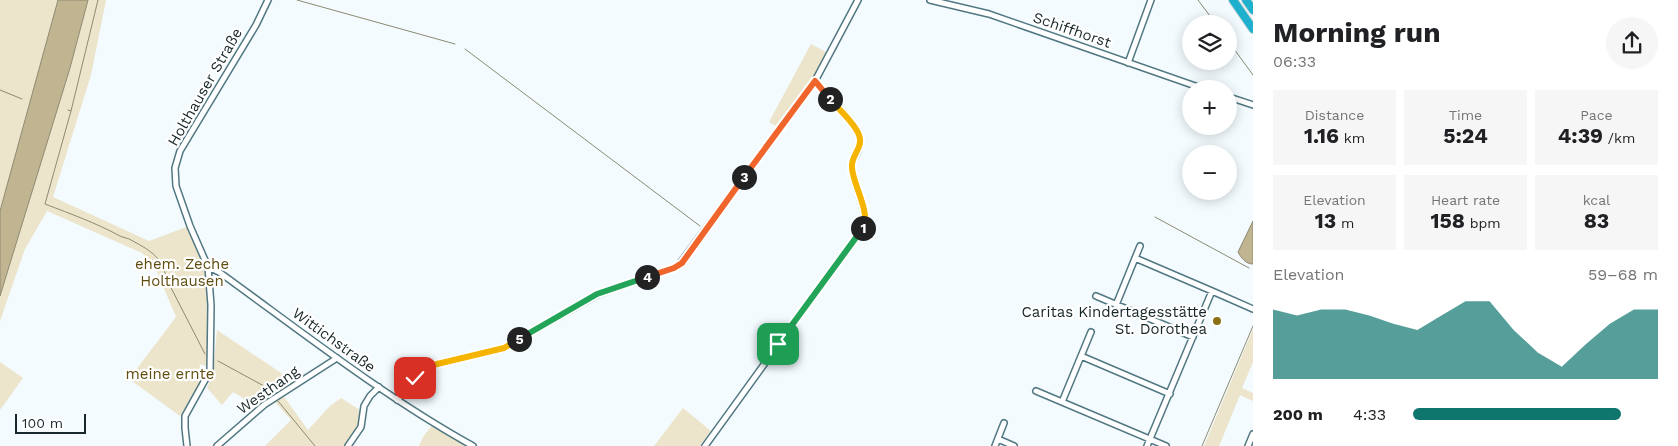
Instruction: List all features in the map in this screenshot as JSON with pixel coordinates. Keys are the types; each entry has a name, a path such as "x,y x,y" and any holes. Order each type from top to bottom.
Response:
{"highway":[{"path":"1233,0 1253,29"},
{"path":"1246,0 1253,10"}],"street":[{"name":"Holthauser Straße","path":"187,446 185,416 206,379 211,358 208,267 179,198 174,176 180,151 268,0"},
{"path":"397,400 420,373 433,365 504,348 597,294 678,266 815,81 858,0"},
{"name":"Schiffhorst","path":"930,0 990,14 1182,81"},
{"path":"1128,63 1151,0"},
{"path":"705,446 864,226 864,210 852,169 853,161 859,148 859,135 815,81"},
{"path":"1237,100 1253,105"},
{"path":"1116,305 1140,246"},
{"path":"1136,258 1253,308"},
{"name":"Wittichstraße","path":"208,267 233,282 379,388 433,424 473,446"},
{"path":"1147,446 1212,291"},
{"path":"1096,296 1193,337"},
{"path":"1062,402 1091,332"},
{"path":"1081,356 1170,394"},
{"name":"Westhang","path":"217,446 264,405 337,358"},
{"path":"348,446 361,427 364,406 370,396 379,388"},
{"path":"1036,391 1166,446"},
{"path":"995,446 1004,423"},
{"path":"1248,446 1253,434"},
{"path":"998,439 1014,446"}],"green space":[{"path":"0,0 58,0 0,211"},
{"path":"88,0 106,0 91,75 53,197 149,241 189,226 207,268 209,367 199,364 204,377 180,416 129,379 176,317 154,265 142,253 47,211 25,249 0,321 0,296 70,68"},
{"path":"811,44 826,52 814,75 776,126 769,122"},
{"path":"1253,329 1253,362 1242,388 1253,393 1253,401 1240,395 1219,446 1204,446"},
{"path":"217,330 296,383 282,394 308,430 330,406 341,398 363,412 363,420 348,446 265,446 291,420 267,393 251,403 233,392 222,405 207,388 213,373"},
{"path":"0,362 23,378 0,410"},
{"path":"683,408 711,431 700,446 654,446"},
{"path":"433,424 473,446 419,446"}],"shaded area":[{"path":"58,0 88,0 70,68 0,296 0,211"},
{"path":"1253,221 1253,264 1244,260 1238,252"}],"waterway":[{"path":"68,110 71,111 98,0"},
{"path":"297,0 455,44"},
{"path":"1198,0 1209,15"},
{"path":"465,49 700,226"},
{"path":"1237,53 1253,75"},
{"path":"0,90 22,99"},
{"path":"71,111 45,204 102,227 121,237 130,239 153,254 162,264 166,278 205,354"},
{"path":"1155,217 1249,268"},
{"path":"1202,446 1253,326"},
{"path":"218,361 275,392"},
{"path":"278,401 315,446"}],"place":[{"name":"Caritas Kindertagesstätte St. Dorothea","path":"1217,321"}],"route":[{"path":"415,378 433,365 504,348 597,294 678,266 686,258 815,81 859,135 859,148 852,164 852,169 864,210 864,226 778,344"}],"park label":[{"name":"ehem. Zeche Holthausen","path":"182,272"},
{"name":"meine ernte","path":"170,374"}]}
